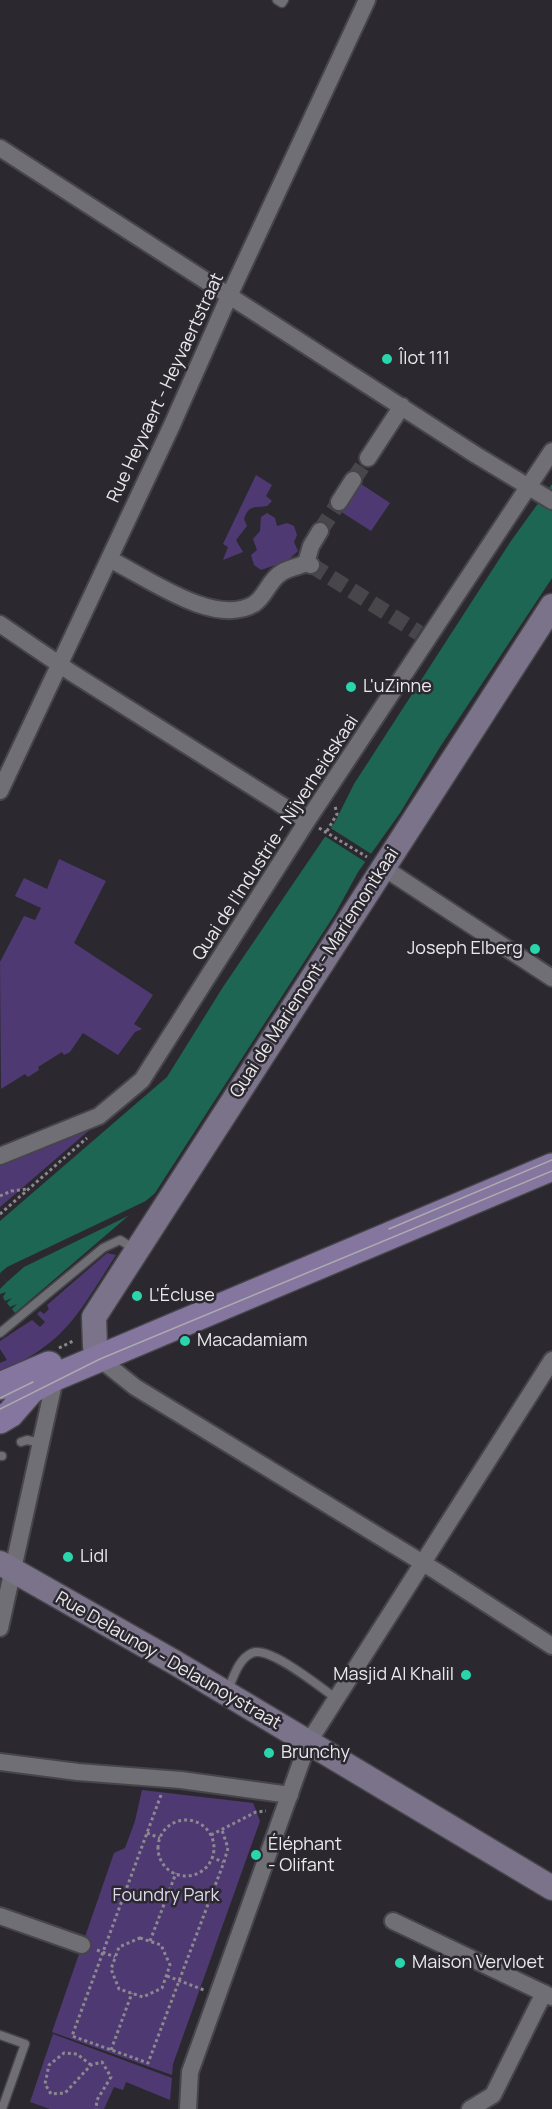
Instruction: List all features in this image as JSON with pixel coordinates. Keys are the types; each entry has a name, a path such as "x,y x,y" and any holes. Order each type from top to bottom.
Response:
{"main road":[{"path":"0,1420 10,1414 17,1389 97,1352 552,1156"},
{"path":"97,1352 552,1167"}],"street":[{"name":"Rue Heyvaert - Heyvaertstraat","path":"0,791 172,425 230,294 367,0"},
{"path":"0,148 540,494"},
{"path":"368,458 402,406"},
{"name":"Quai de l'Industrie - Nijverheidskaai","path":"0,1156 99,1116 142,1080 307,821 540,494 552,451"},
{"path":"339,502 353,480"},
{"path":"109,559 208,608 231,611 254,604 279,573 308,564 311,546 320,531"},
{"name":"Quai de Mariemont - Mariemontkaai","path":"97,1352 94,1317 376,863 552,606"},
{"path":"0,624 59,664 307,821"},
{"path":"376,863 552,978"},
{"path":"97,1352 135,1387 422,1563 552,1646"},
{"path":"188,2109 190,2072 308,1743 552,1360"},
{"path":"0,1628 7,1567 41,1443 57,1371"},
{"name":"Rue Delaunoy - Delaunoystraat","path":"7,1567 174,1662 225,1695 552,1888"},
{"path":"0,1762 78,1772 167,1779 290,1795"},
{"path":"0,1916 82,1945"},
{"path":"393,1921 548,1995 493,2095 470,2109"}],"lane":[{"path":"277,0 282,3 284,0"},
{"path":"0,1333 103,1248 120,1240 136,1250"},
{"path":"0,1407 17,1389"},
{"path":"21,1442 27,1440 41,1443"},
{"path":"225,1695 241,1661 251,1653 261,1651 277,1658 337,1699"},
{"path":"0,2035 25,2044 2,2109"}],"path":[{"path":"335,806 338,814 326,830 376,863"},
{"path":"0,1214 88,1137"},
{"path":"0,1196 11,1191 28,1189"},
{"path":"167,1779 72,2036 148,2063 224,1862 228,1848 222,1830"},
{"path":"210,1836 256,1812 266,1811"},
{"path":"184,1818 206,1826 210,1836 215,1846 206,1869 187,1877 165,1869 156,1851 164,1827 184,1818"},
{"path":"147,1833 160,1838"},
{"path":"211,1857 224,1862"},
{"path":"150,1941 176,1873"},
{"path":"140,1938 150,1941 161,1945 170,1965 162,1988 143,1996 119,1989 111,1969 119,1947 140,1938"},
{"path":"103,1953 115,1957"},
{"path":"166,1976 217,1995"},
{"path":"111,2050 132,1993"},
{"path":"91,2066 77,2054 64,2053 55,2058 45,2074 48,2091 51,2094 65,2092 91,2066 102,2062 111,2077 97,2100 96,2109"}],"green space":[{"path":"256,475 272,485 266,496 272,501 267,506 248,511 244,519 247,526 236,540 243,552 223,560 228,547 223,544"},
{"path":"358,482 390,503 371,531 340,511"},
{"path":"267,513 275,518 277,526 287,523 294,526 297,535 294,542 298,551 287,561 261,570 254,565 251,555 257,550 253,539 260,531 261,517"},
{"path":"59,859 106,881 74,943 153,995 134,1024 142,1029 135,1032 118,1055 83,1033 70,1052 64,1055 62,1052 38,1067 39,1070 28,1077 25,1074 1,1089 0,962 24,916 35,920 41,908 15,896 24,878 47,889"},
{"path":"101,1120 0,1207 0,1160"},
{"path":"107,1253 116,1255 69,1324 40,1350 0,1371 0,1363 7,1360 0,1349 0,1341 32,1320 40,1327 45,1322 37,1314 40,1311 44,1314 49,1309 47,1305"},
{"name":"Foundry Park","path":"142,1790 253,1803 260,1821 173,2064 172,2075 52,2032 114,1853 125,1848 135,1821"},
{"path":"53,2034 172,2078 170,2100 126,2082 123,2090 114,2087 104,2109 50,2109 30,2102"}],"shaded area":[{"path":"552,484 552,578 440,747 400,813 358,872 335,914 155,1193 15,1313 12,1309 17,1304 10,1307 7,1303 12,1298 5,1301 3,1297 6,1292 0,1294 0,1289 7,1282 0,1273 0,1221 167,1077 223,987 335,822 354,784 511,541"}],"pier":[{"path":"329,827 373,855 367,863 323,835"},
{"path":"150,1199 130,1215 24,1267 7,1282 0,1273 7,1267"}],"tunnel":[{"path":"353,480 368,458"},
{"path":"320,531 339,502"},
{"path":"311,565 419,633"}],"tram line":[{"path":"389,1229 552,1160"},
{"path":"0,1409 100,1359 552,1171"},
{"path":"0,1398 33,1382"}],"place":[{"name":"Îlot 111","path":"387,359"},
{"name":"L'uZinne","path":"351,687"},
{"name":"Joseph Elberg","path":"535,949"},
{"name":"L'Écluse","path":"137,1296"},
{"name":"Macadamiam","path":"185,1341"},
{"name":"Lidl","path":"68,1557"},
{"name":"Masjid Al Khalil","path":"466,1675"},
{"name":"Brunchy","path":"269,1753"},
{"name":"Éléphant - Olifant","path":"256,1855"},
{"name":"Maison Vervloet","path":"400,1963"}]}
